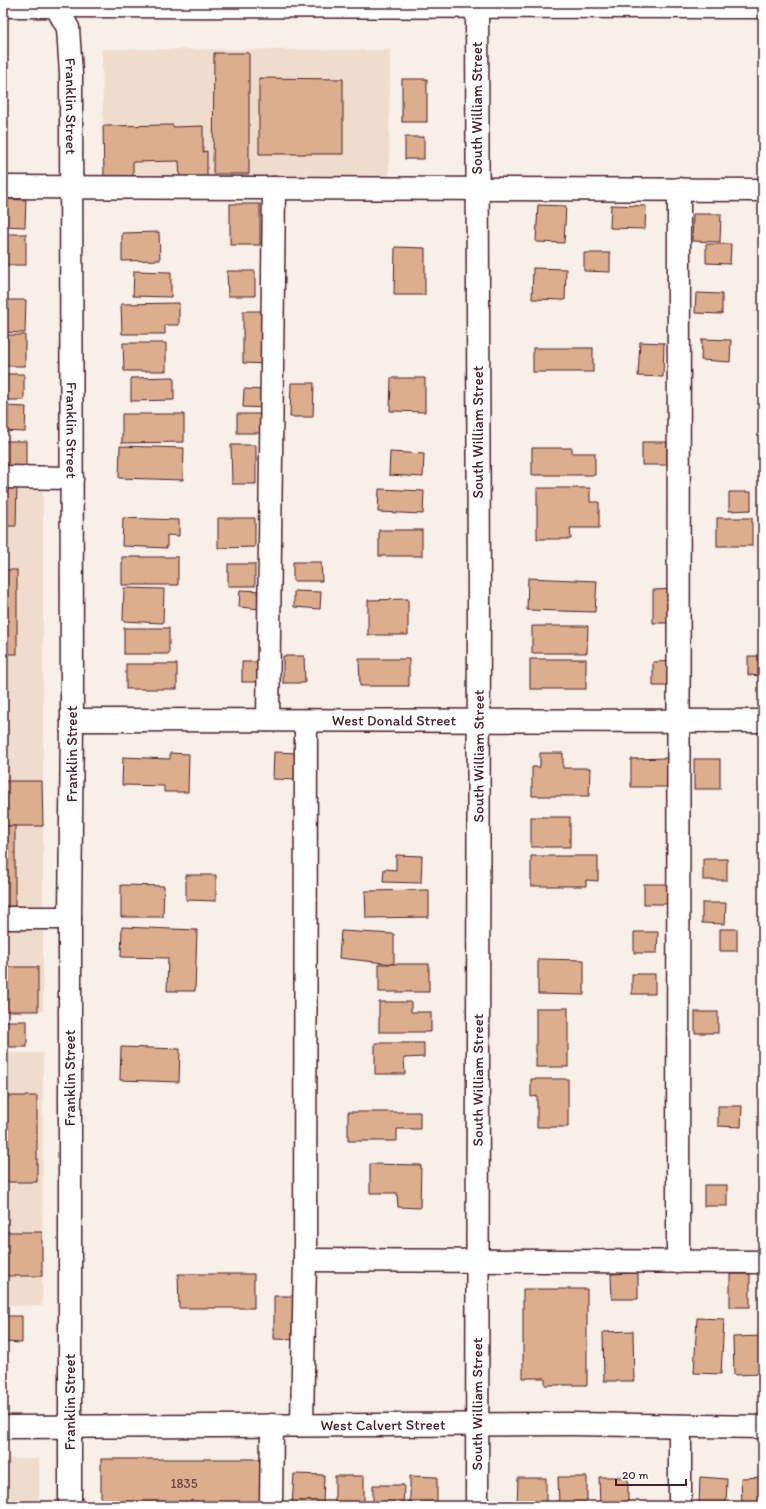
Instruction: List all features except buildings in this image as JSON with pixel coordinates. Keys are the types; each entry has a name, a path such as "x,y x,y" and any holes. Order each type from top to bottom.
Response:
{"street":[{"name":"Franklin Street","path":"55,5 68,28 70,48 72,187 70,1506"},
{"path":"3,6 615,5 763,7"},
{"name":"South William Street","path":"477,6 477,1506"},
{"path":"3,187 763,190"},
{"path":"268,720 274,188"},
{"path":"678,1262 680,721 679,189"},
{"path":"3,477 72,478"},
{"name":"West Donald Street","path":"72,720 763,721"},
{"path":"302,1425 305,1260 306,721"},
{"path":"3,918 70,918"},
{"path":"305,1260 476,1262 763,1262"},
{"name":"West Calvert Street","path":"3,1427 272,1425 477,1426 572,1424 763,1427"},
{"path":"272,1425 272,1506"},
{"path":"680,1426 680,1506"}],"shaded area":[{"path":"102,49 390,50 389,178 104,180"},
{"path":"3,483 43,483 43,1011 3,1011"},
{"path":"3,1053 43,1053 42,1306 3,1305"},
{"path":"3,1459 39,1459 39,1506 3,1506"}]}
